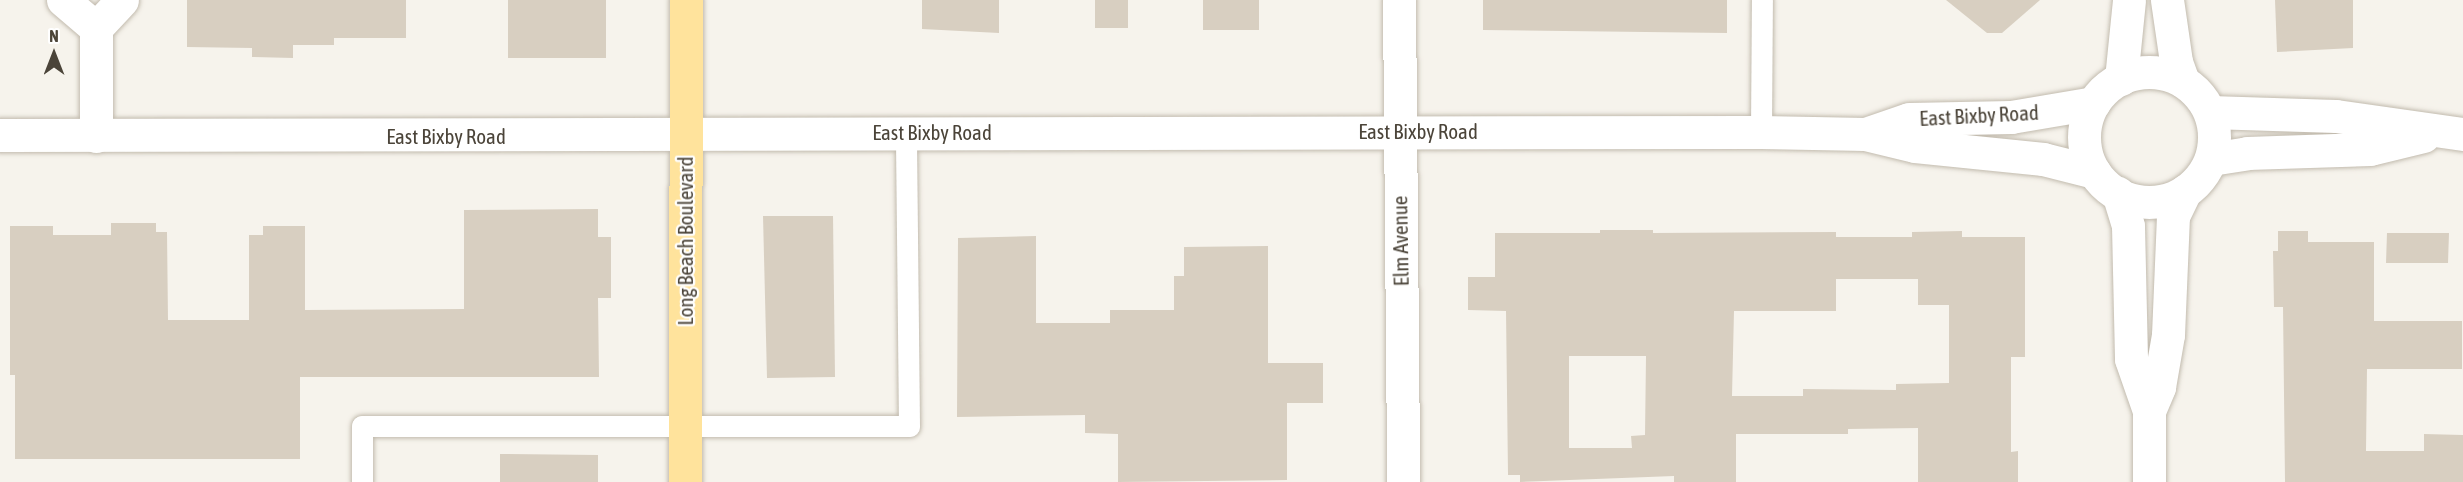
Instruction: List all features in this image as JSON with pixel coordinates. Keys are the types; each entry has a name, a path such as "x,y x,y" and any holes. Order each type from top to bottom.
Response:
{"main road":[{"name":"Long Beach Boulevard","path":"685,482 686,0"}],"street":[{"path":"63,0 96,28"},
{"path":"96,136 96,28 122,0"},
{"name":"Elm Avenue","path":"1399,0 1398,131 1403,482"},
{"path":"2121,79 2129,0"},
{"path":"2167,0 2176,62 2183,81"},
{"path":"2144,72 2183,81 2199,94 2210,112 2214,139 2211,159 2201,177 2185,191 2166,200 2145,201 2118,193 2094,172 2085,152 2083,132 2094,103 2121,79 2144,72"},
{"name":"East Bixby Road","path":"1865,134 1909,119 2011,117 2094,103"},
{"path":"2210,112 2336,116 2450,133"},
{"name":"East Bixby Road","path":"0,135 1761,132 1865,134 1915,146 2043,159 2094,172"},
{"path":"2211,159 2247,153 2370,149 2450,133"},
{"path":"2149,411 2159,387 2168,335 2173,216 2185,191"},
{"path":"2118,193 2128,226 2131,359 2149,411 2149,482"}],"lane":[{"path":"1761,132 1762,0"},
{"path":"362,482 362,426 686,428 909,426 906,132"}],"building":[{"path":"187,0 406,0 406,38 334,38 334,45 293,45 293,58 252,57 252,48 187,47"},
{"path":"508,0 606,0 606,58 508,58"},
{"path":"922,0 999,0 999,33 922,29"},
{"path":"1095,0 1128,0 1128,28 1095,28"},
{"path":"1203,0 1259,0 1259,30 1203,30"},
{"path":"1483,0 1727,0 1727,33 1483,30"},
{"path":"1946,0 2040,0 2002,33 1987,33"},
{"path":"2275,0 2353,0 2353,48 2277,52"},
{"path":"598,209 598,237 611,237 611,298 598,298 599,377 300,377 300,459 15,459 15,375 10,375 10,226 53,226 53,235 111,235 111,223 156,223 156,232 167,232 168,320 249,320 249,235 263,235 263,226 305,226 305,310 464,309 464,210"},
{"path":"763,216 833,216 835,377 767,378"},
{"path":"1600,230 1653,230 1653,233 1836,232 1836,237 1912,237 1912,232 1962,231 1962,237 2025,237 2025,357 2011,357 2011,452 2018,451 2018,482 1918,482 1918,428 1848,429 1848,434 1736,434 1736,482 1674,482 1674,476 1520,482 1520,475 1508,475 1506,311 1468,310 1468,277 1495,277 1495,233 1600,233","holes":["1836,279 1918,279 1918,305 1949,305 1949,383 1896,384 1896,390 1803,389 1803,396 1732,396 1734,311 1836,311","1569,356 1646,356 1645,435 1631,436 1632,448 1569,448"]},
{"path":"2278,231 2308,231 2308,242 2374,242 2374,321 2462,321 2462,369 2367,369 2366,451 2424,451 2424,434 2463,435 2463,482 2285,482 2283,307 2274,307 2273,251 2278,251"},
{"path":"2387,233 2449,233 2448,263 2386,263"},
{"path":"1036,236 1036,323 1110,323 1110,310 1174,310 1174,276 1184,276 1184,247 1268,246 1268,363 1323,363 1323,403 1287,403 1287,480 1118,482 1118,434 1085,433 1085,415 957,417 958,238"},
{"path":"500,454 598,455 598,482 500,482"}]}
